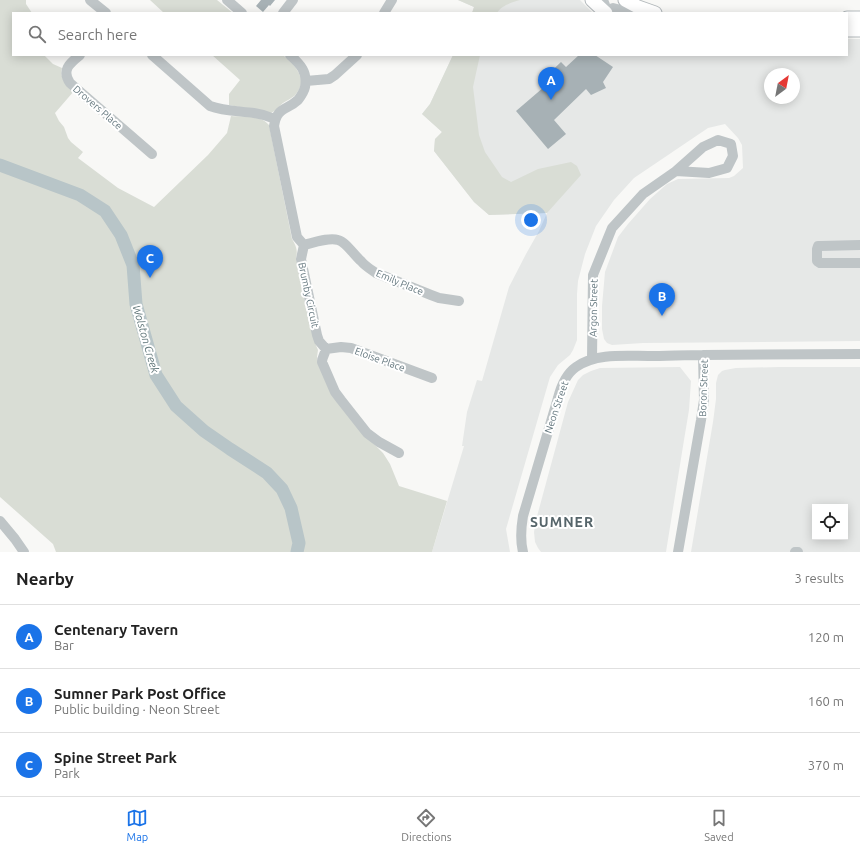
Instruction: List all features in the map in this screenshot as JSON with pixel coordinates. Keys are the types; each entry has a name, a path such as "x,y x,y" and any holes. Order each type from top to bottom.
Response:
{"main road":[{"path":"592,0 604,8"},
{"path":"625,0 652,12"},
{"path":"848,18 860,18"},
{"path":"848,30 860,30"}],"street":[{"path":"90,0 105,12"},
{"path":"227,0 241,12"},
{"path":"284,12 293,0"},
{"path":"385,12 392,0"},
{"path":"604,8 614,8 629,12"},
{"name":"Drovers Place","path":"79,56 72,61 66,72 70,83 152,154"},
{"path":"153,56 210,106 224,110 255,113 275,118"},
{"path":"291,56 302,67 305,73 306,81 304,90 296,101 280,112 275,118 274,126 296,237 304,245"},
{"path":"306,81 329,78 335,75 356,56"},
{"name":"Argon Street","path":"592,359 593,275 612,228 643,194 676,171 703,147 718,140 731,144 733,156 727,168 709,173 676,171"},
{"name":"Emily Place","path":"304,245 329,240 338,240 344,243 361,261 376,272 431,296 460,301"},
{"name":"Brumby Circuit","path":"304,245 301,259 317,335 319,341 326,348"},
{"path":"860,245 818,246 817,249 818,261 820,263 860,263"},
{"path":"326,348 326,353 322,358 322,362 340,400 372,437 399,453"},
{"name":"Eloise Place","path":"326,348 351,348 432,378"},
{"name":"Boron Street","path":"678,552 704,400 703,355 860,354"},
{"name":"Neon Street","path":"523,552 521,544 521,529 523,516 562,386 568,375 576,366 592,359 610,356 703,355"},
{"path":"0,520 24,552"}],"shaded area":[{"path":"0,0 26,0 26,4 31,12 12,12 12,56 45,56 53,64 62,68 61,72 63,79 74,91 55,113 64,127 68,138 83,152 78,158 118,188 154,207 208,155 227,133 231,116 246,116 261,119 269,125 292,239 296,248 296,258 304,298 318,350 317,357 319,365 368,438 383,453 390,464 399,486 447,501 432,552 56,552 53,544 0,497"},
{"path":"150,0 217,0 232,12 163,12"},
{"path":"458,0 580,0 592,12 472,12 474,7"},
{"path":"458,0 520,0 504,6 498,12 472,12 474,7"},
{"path":"848,39 860,39 860,341 643,343 612,345 607,343 604,339 602,329 602,306 605,272 618,237 628,224 650,199 667,184 678,179 729,178 734,176 743,168 742,145 738,138 725,124 708,128 634,178 614,200 596,226 585,254 578,281 577,340 570,355 558,365 550,377 506,529 510,552 432,552 464,446 462,446 467,412 477,380 482,381 509,287 547,213 489,215 474,202 434,151 435,139 442,132 422,114 430,104 453,56 848,56"},
{"path":"213,56 284,56 292,63 298,72 301,83 300,88 292,98 271,113 229,105 229,94 240,80"},
{"path":"453,56 480,56 473,87 479,135 485,152 502,177 511,182 538,169 571,162 577,166 581,175 547,213 489,215 474,202 434,151 435,139 442,132 422,114 430,104"},
{"path":"680,367 691,381 689,410 666,552 541,552 535,542 534,532 536,520 568,402 578,380 583,375 600,368"},
{"path":"779,367 860,367 860,552 691,552 713,422 716,399 716,383 718,375 725,370 736,368"}],"building":[{"path":"261,0 275,0 263,12 256,6"},
{"path":"578,56 596,56 613,67 603,82 606,88 591,95 586,89 554,120 566,134 548,149 516,111 544,87 540,82 561,62 566,67"}],"waterway":[{"name":"Wolston Creek","path":"0,165 80,195 105,211 121,235 133,265 136,304 156,375 176,406 204,431 267,473 282,489 291,508 299,543 297,552"}],"place":[{"name":"Centenary Tavern","path":"551,100"},
{"name":"Spine Street Park","path":"150,278"},
{"name":"Sumner Park Post Office","path":"662,316"}],"district":[{"name":"SUMNER","path":"562,522"}]}
